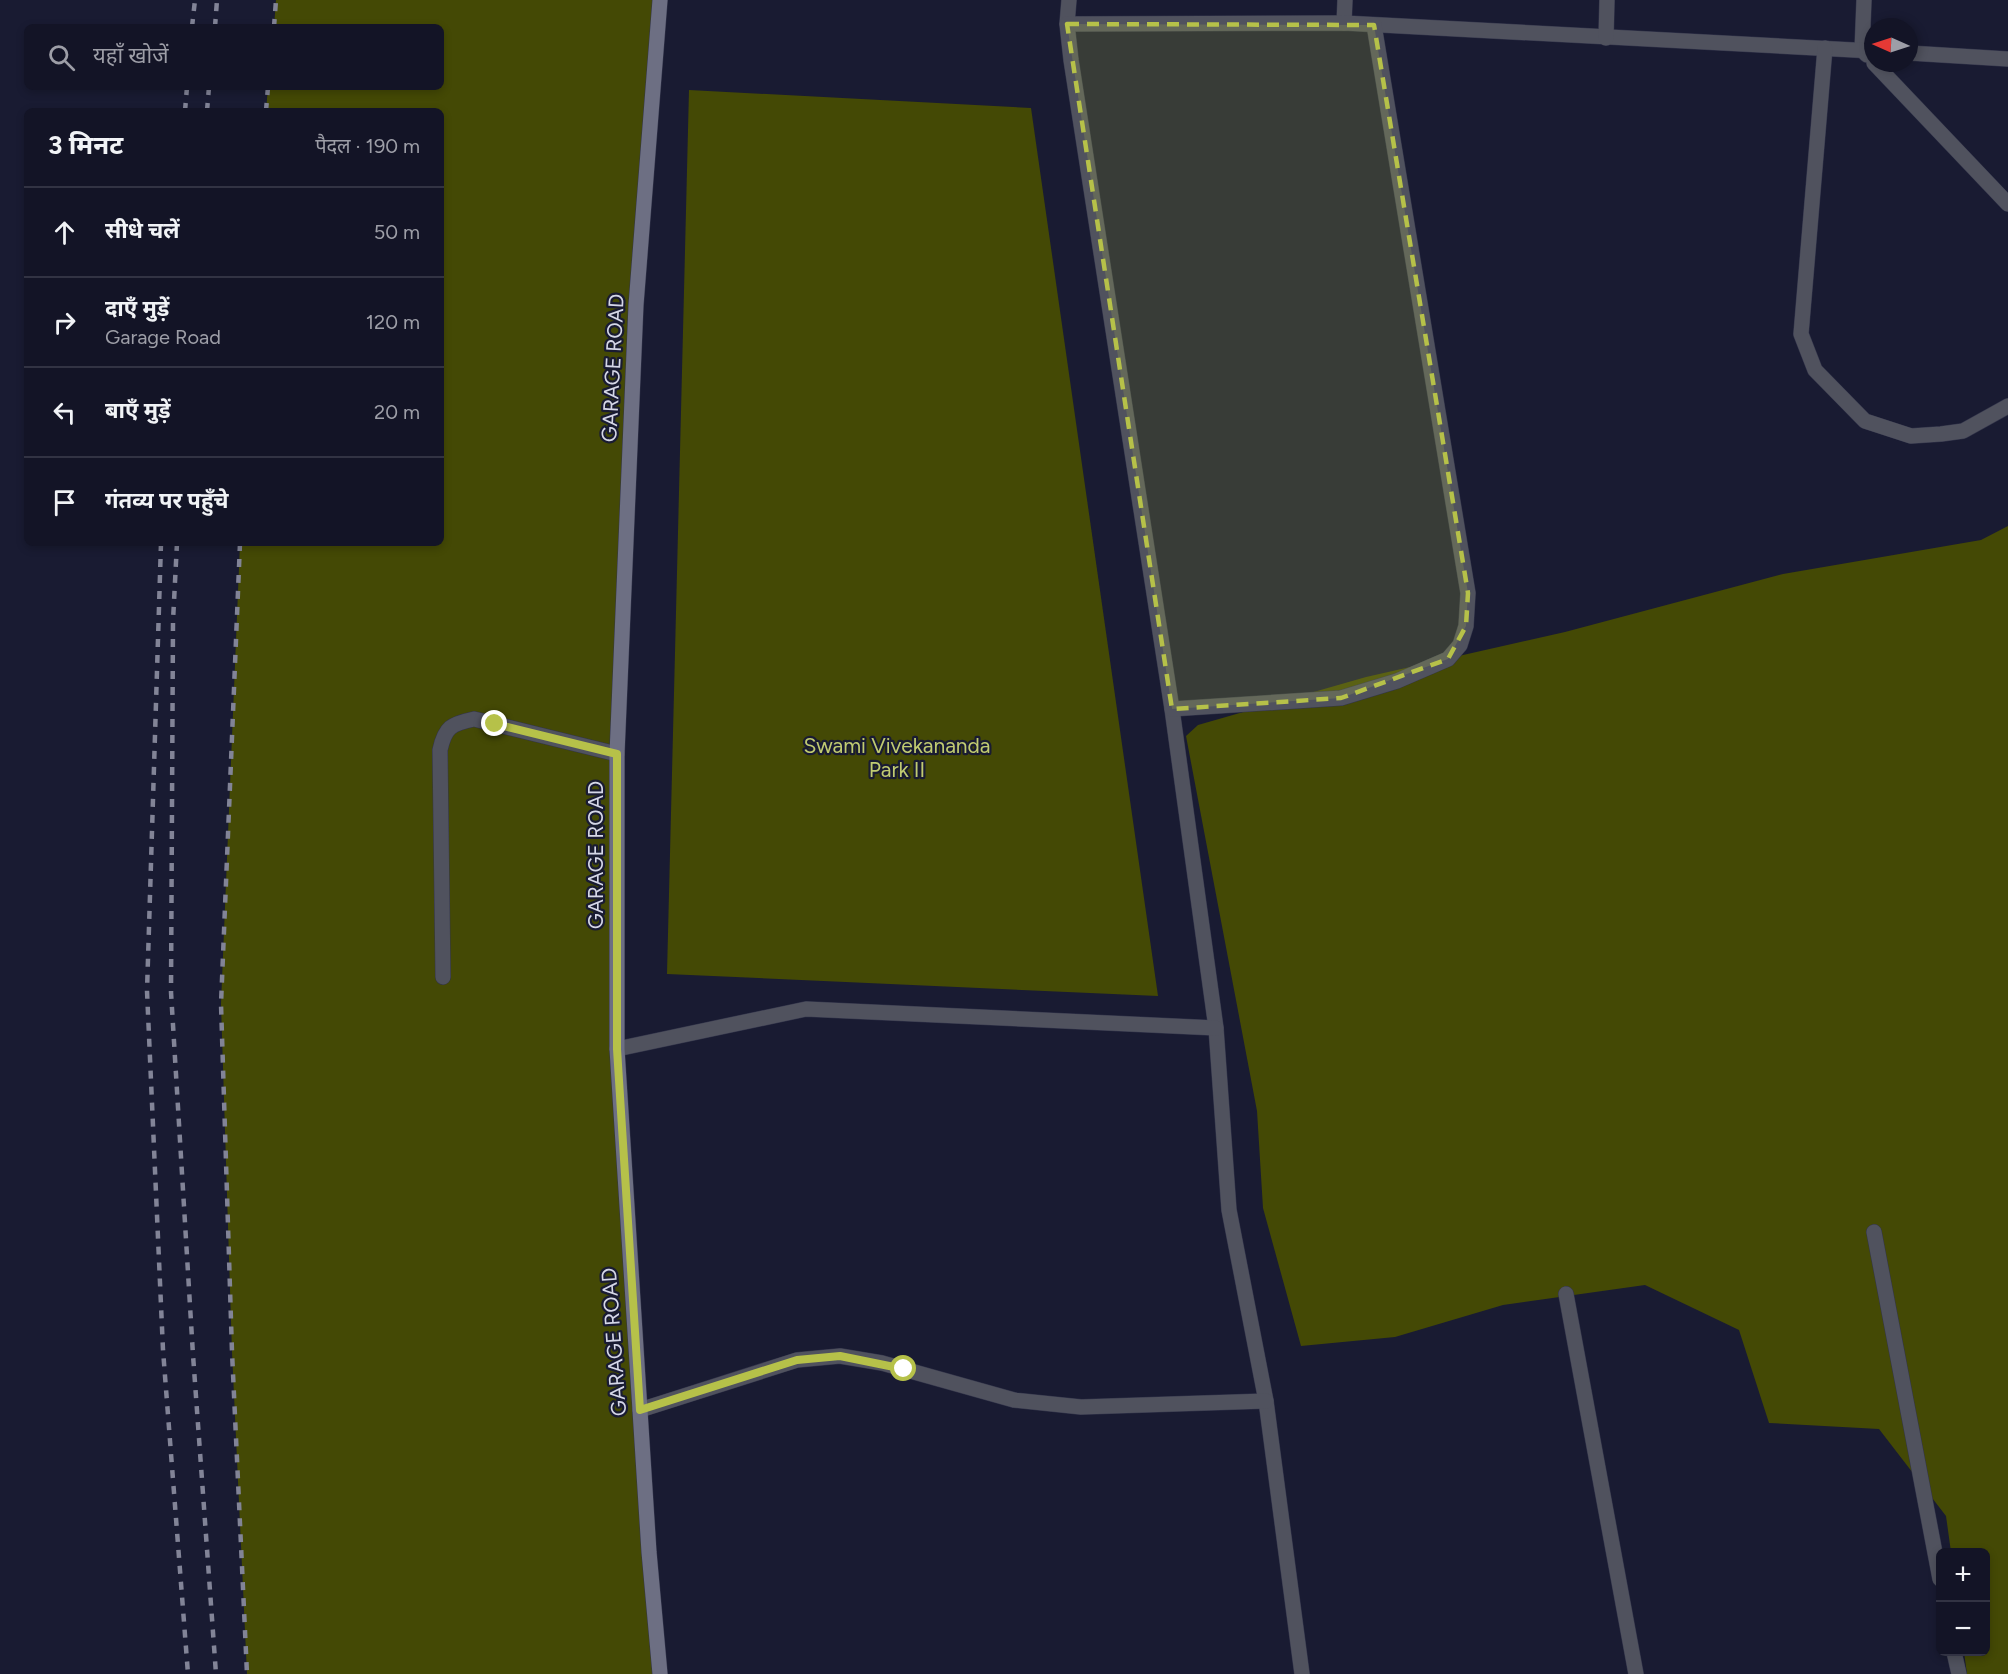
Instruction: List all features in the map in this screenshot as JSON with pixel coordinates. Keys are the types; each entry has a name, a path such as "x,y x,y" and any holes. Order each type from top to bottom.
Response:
{"street":[{"name":"GARAGE ROAD","path":"660,0 636,305 617,754 617,1049 640,1410 660,1674"},
{"path":"1069,0 1067,24 1172,709 1216,1028 1229,1210 1266,1401 1302,1674"},
{"path":"1344,23 1345,0"},
{"path":"1605,38 1608,0"},
{"path":"1864,0 1865,18"},
{"path":"1067,24 1344,23 1864,50"},
{"path":"1172,709 1341,698 1372,690 1448,659 1460,645 1466,626 1468,593 1374,25"},
{"path":"1825,48 1801,334 1815,370 1865,421 1911,436 1963,431 2008,406"},
{"path":"1918,54 2008,59"},
{"path":"1883,72 2008,204"},
{"path":"443,977 440,750 443,733 456,723 474,719 617,754"},
{"path":"617,1049 806,1009 1216,1028"},
{"path":"1874,1232 1936,1553"},
{"path":"1566,1294 1636,1674"},
{"path":"640,1410 797,1360 840,1356 882,1363 1025,1401 1081,1407 1266,1401"},
{"path":"1955,1656 1959,1674"}],"highlighted area":[{"path":"1067,24 1374,25 1468,593 1466,626 1448,659 1341,698 1172,709"}],"green space":[{"path":"276,0 662,0 654,61 617,754 617,1049 661,1674 247,1674 232,1352 221,1004 240,546 444,546 444,108 266,108 268,90 444,90 444,24 274,24"},
{"name":"Swami Vivekananda Park II","path":"689,90 1031,108 1158,996 667,974"},
{"path":"2008,526 2008,1674 1967,1674 1965,1656 1990,1656 1990,1548 1950,1548 1946,1516 1879,1429 1769,1423 1739,1330 1645,1285 1503,1305 1395,1337 1301,1346 1263,1208 1257,1111 1186,736 1198,725 1366,677 1565,632 1783,574 1981,540"}],"railway":[{"path":"192,24 195,0"},
{"path":"215,24 217,0"},
{"path":"274,24 276,0"},
{"path":"185,108 187,90"},
{"path":"207,108 209,90"},
{"path":"266,108 268,90"},
{"path":"161,546 147,991 163,1350 188,1674"},
{"path":"177,546 173,621 171,992 193,1355 216,1674"},
{"path":"240,546 221,1004 232,1352 247,1674"}],"route":[{"path":"495,724 617,754 617,1049 640,1410 797,1360 840,1356 904,1369"}]}
